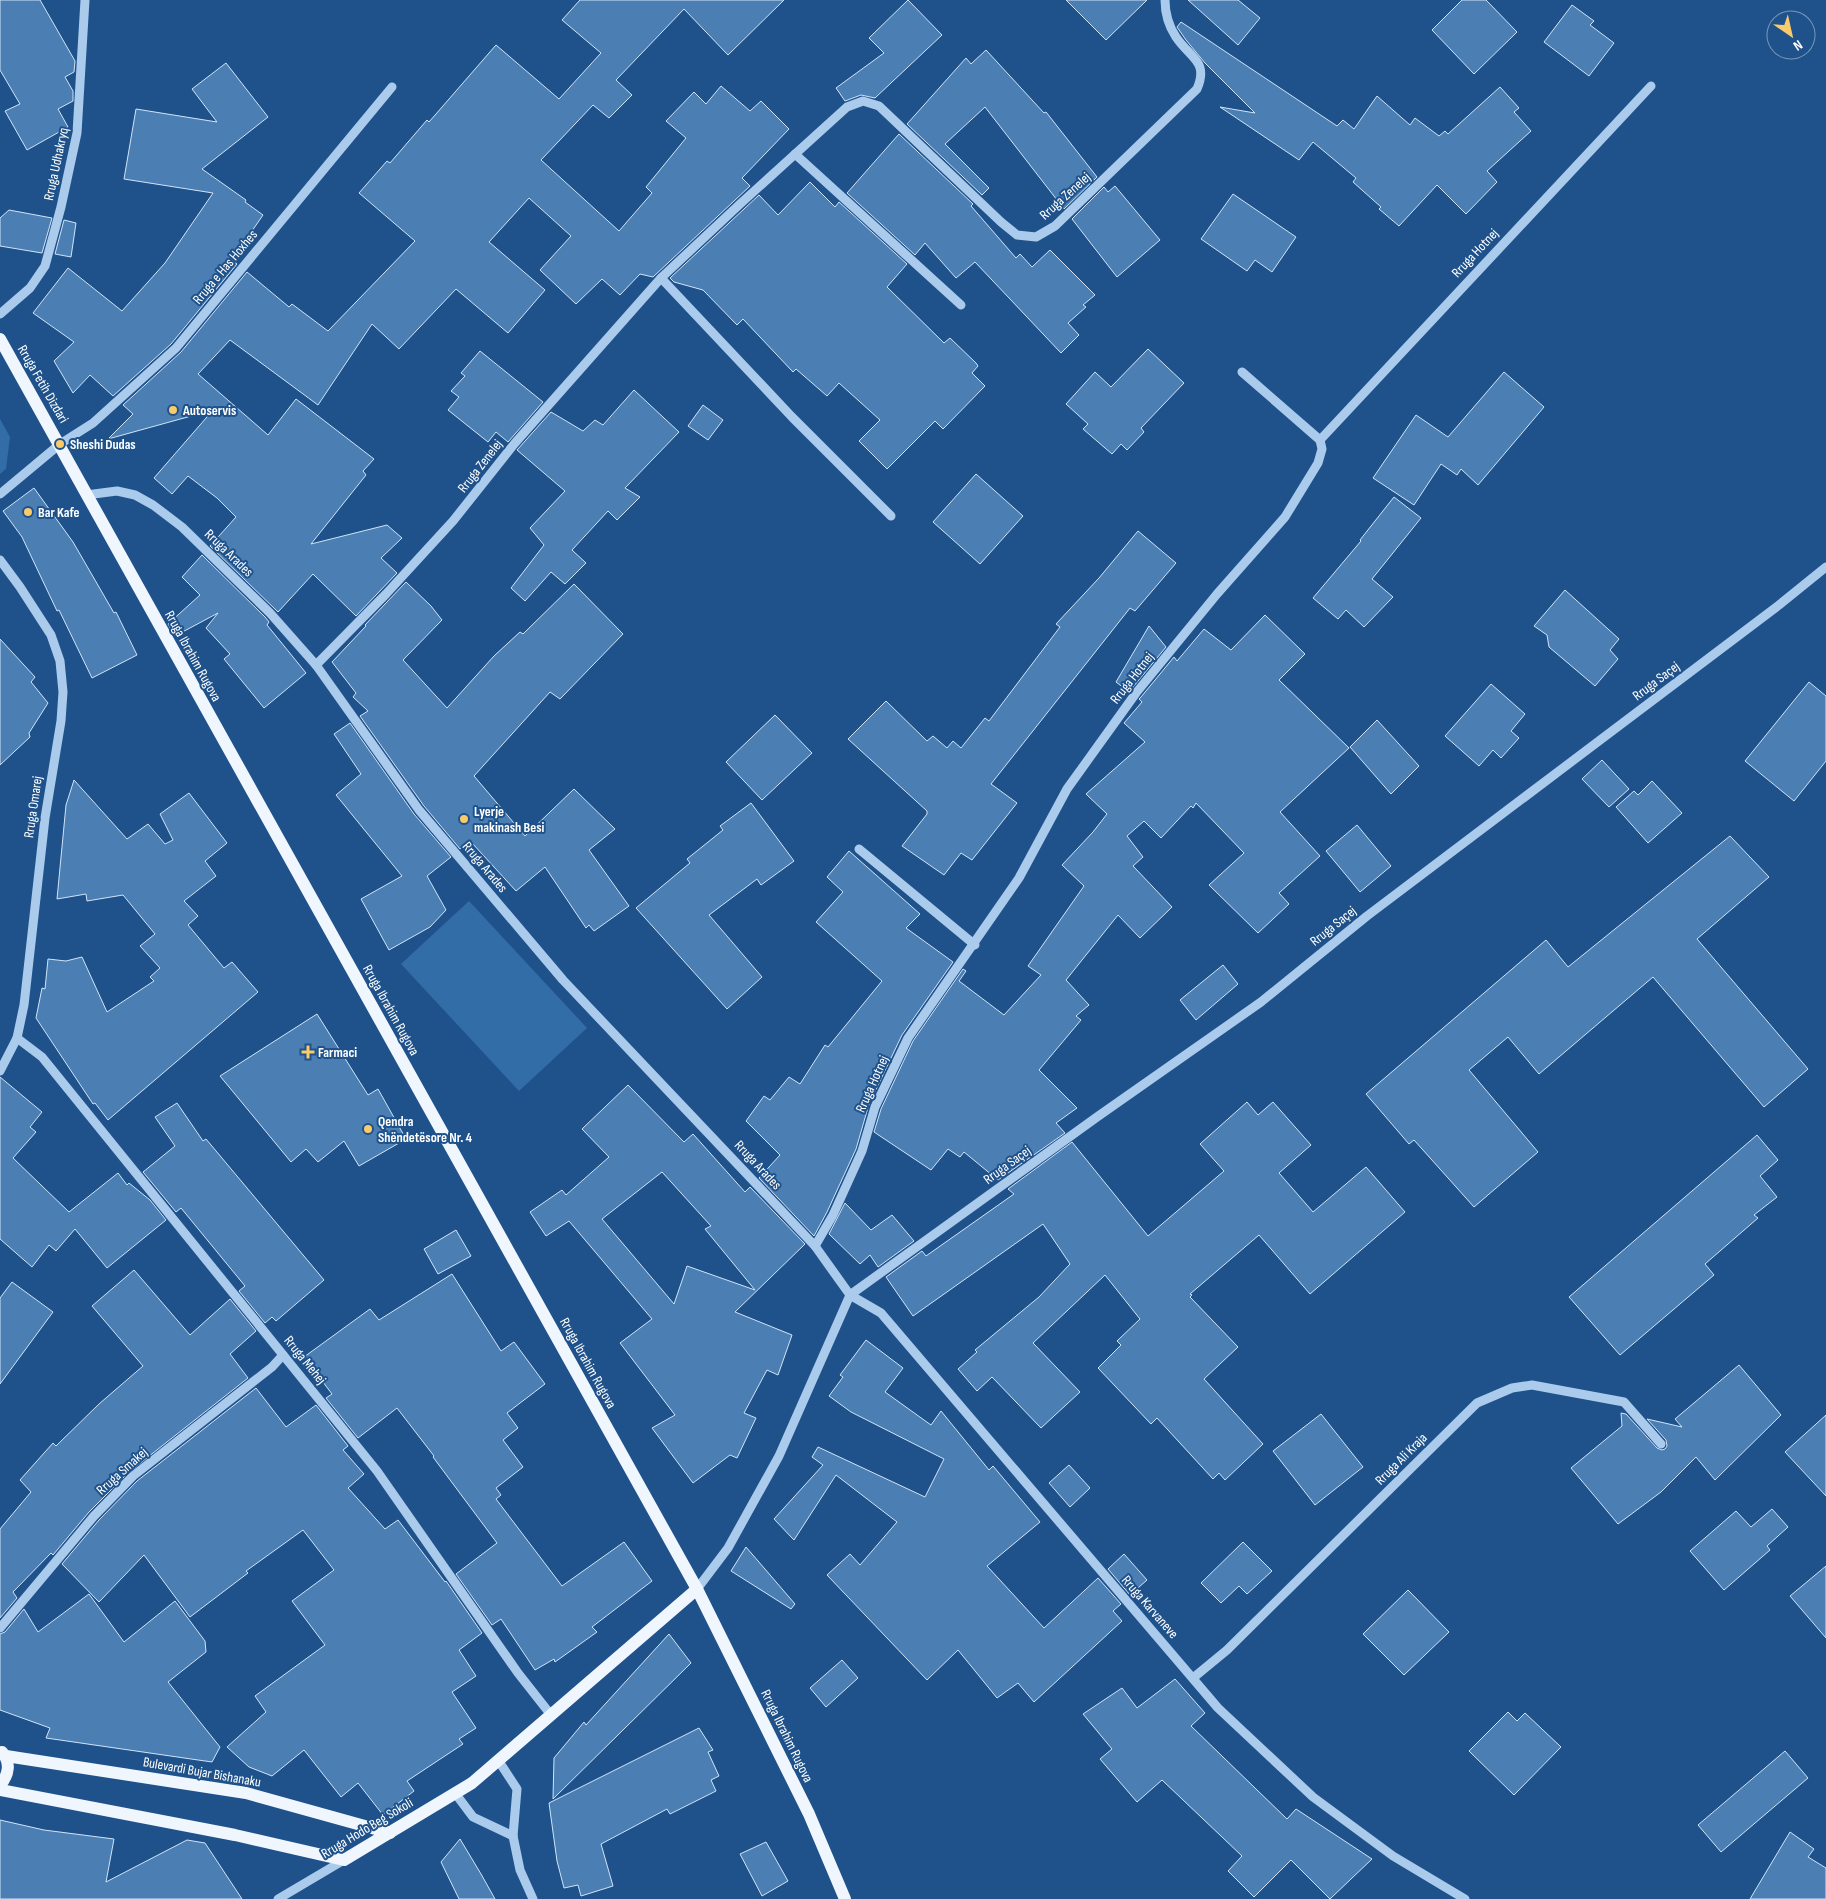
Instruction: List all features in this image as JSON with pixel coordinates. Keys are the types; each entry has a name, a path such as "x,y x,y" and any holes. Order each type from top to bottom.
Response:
{"main road":[{"name":"Rruga Fetih Dizdari","path":"0,339 60,444"},
{"name":"Rruga Ibrahim Rugova","path":"60,444 86,496 697,1589 809,1814 845,1899"},
{"path":"498,1760 697,1589"},
{"path":"0,1785 7,1776 9,1766 3,1753"},
{"name":"Bulevardi Bujar Bishanaku","path":"3,1753 246,1793 390,1833"},
{"name":"Rruga Hodo Beg Sokoli","path":"344,1860 472,1783 498,1760"},
{"path":"0,1790 236,1835 344,1860"}],"street":[{"name":"Rruga Udhakryq","path":"0,314 30,288 45,266 61,207 77,132 86,0"},
{"name":"Rruga Zenelej","path":"316,665 386,594 453,521 515,443 660,278 847,107 863,101 879,106 1001,222 1017,235 1036,236 1055,226 1197,89 1202,76 1199,64 1175,36 1165,15 1165,0"},
{"name":"Rruga e Has Hoxhes","path":"0,494 60,444 93,423 176,348 392,86"},
{"name":"Rruga Hotnej","path":"815,1246 833,1215 862,1151 875,1107 908,1038 1019,878 1067,789 1136,693 1217,594 1285,517 1318,463 1322,449 1320,440 1651,86"},
{"path":"795,154 961,305"},
{"path":"660,278 792,417 891,516"},
{"path":"1242,372 1320,440"},
{"name":"Rruga Arades","path":"86,496 117,491 135,495 153,506 182,527 270,613 316,665 419,810 557,973 815,1246 850,1295"},
{"name":"Rruga Omarej","path":"0,560 20,587 50,635 60,661 63,692 44,818 24,1005 17,1038 0,1070"},
{"name":"Rruga Saçej","path":"850,1295 1097,1117 1261,1002 1367,916 1771,611 1826,567"},
{"path":"859,849 975,944"},
{"name":"Rruga Mehej","path":"17,1038 42,1057 377,1472 518,1673 551,1714"},
{"path":"697,1589 728,1548 779,1456 850,1295"},
{"name":"Rruga Karvaneve","path":"850,1295 881,1313 1218,1708 1313,1797 1393,1856 1465,1899"},
{"name":"Rruga Smakej","path":"0,1628 94,1516 133,1476 258,1379 284,1355"},
{"name":"Rruga Ali Kraja","path":"1193,1678 1227,1650 1477,1403 1512,1388 1532,1385 1624,1402 1662,1444"},
{"path":"498,1760 517,1789 513,1836 520,1870 534,1899"},
{"path":"455,1793 473,1817 513,1836"},
{"name":"Rruga Hodo Beg Sokoli","path":"278,1899 296,1886 344,1860"}],"shaded area":[{"path":"0,419 10,437 6,469 0,474"},
{"path":"469,901 587,1028 519,1091 401,964"}],"building":[{"path":"0,0 40,0 75,61 74,72 65,77 73,91 73,101 58,109 68,127 27,150 5,111 20,104 0,70"},
{"path":"580,0 784,0 728,55 684,9 616,80 632,95 609,118 593,105 541,160 619,231 652,193 646,187 686,138 666,121 694,92 706,104 721,86 750,111 761,101 789,129 742,178 750,186 653,277 640,274 620,295 602,279 576,304 540,270 571,236 529,198 489,242 545,290 508,333 456,289 399,349 372,324 318,405 230,340 198,374 268,435 296,399 374,459 363,471 366,475 311,544 387,525 402,538 381,558 397,573 356,616 313,574 278,612 210,546 236,517 217,498 188,476 172,494 154,478 213,410 108,439 133,414 123,405 181,352 247,272 289,307 292,304 328,331 415,241 359,193 387,161 390,163 427,120 429,122 496,45 559,99 601,53 562,20"},
{"path":"908,0 942,35 875,98 861,95 845,101 836,88 884,53 869,38"},
{"path":"1066,0 1147,0 1106,40"},
{"path":"1188,0 1238,0 1260,18 1238,45"},
{"path":"1462,0 1486,0 1517,32 1474,74 1432,30"},
{"path":"1572,5 1594,21 1590,25 1614,43 1589,76 1544,42"},
{"path":"1181,22 1337,126 1343,120 1354,129 1377,96 1410,125 1415,118 1439,136 1445,131 1448,134 1500,87 1519,108 1514,112 1531,131 1487,171 1497,182 1466,214 1437,185 1399,226 1379,209 1381,207 1353,182 1356,178 1313,142 1299,160 1220,107 1255,113 1205,63 1186,40 1177,27"},
{"path":"986,50 1044,113 1046,112 1097,177 1064,209 985,107 945,144 989,188 982,195 907,124 966,58 971,64"},
{"path":"226,63 268,117 202,169 246,200 245,202 263,215 232,260 237,264 171,344 113,396 90,375 73,393 54,361 74,342 33,313 68,268 122,311 165,263 213,193 124,179 136,109 217,122 192,89"},
{"path":"899,134 973,204 971,206 1016,258 1020,254 1032,267 1050,250 1095,295 1083,305 1086,307 1068,323 1079,335 1061,353 975,262 956,278 925,243 915,255 847,193"},
{"path":"810,182 835,207 839,202 907,264 887,287 944,343 950,338 976,363 978,366 972,373 985,386 943,429 935,421 887,469 859,441 880,420 839,383 827,396 796,369 793,372 743,319 737,325 703,290 674,282 670,278 759,195 778,215"},
{"path":"1115,186 1160,240 1117,277 1072,219 1104,187 1108,192"},
{"path":"1233,194 1296,237 1272,272 1255,260 1247,271 1201,239"},
{"path":"9,210 52,218 42,253 0,246 0,218"},
{"path":"64,220 76,223 71,257 55,254"},
{"path":"1148,349 1184,383 1141,428 1144,432 1127,450 1121,444 1112,454 1083,429 1088,424 1066,404 1095,372 1111,387"},
{"path":"480,351 543,402 508,442 496,432 488,442 448,410 459,397 451,391 465,376 461,373"},
{"path":"1504,372 1544,407 1478,485 1461,469 1457,475 1441,464 1414,505 1373,478 1416,415 1448,437"},
{"path":"634,390 679,432 625,488 640,497 617,520 608,511 572,550 586,563 565,584 551,572 525,601 511,588 544,545 530,528 565,491 517,450 551,412 583,431 595,420 603,425"},
{"path":"703,405 723,420 708,440 688,426"},
{"path":"976,474 1023,516 980,564 933,522"},
{"path":"34,488 73,542 114,613 116,612 137,655 92,678 59,610 57,611 22,537 3,511"},
{"path":"1394,497 1421,518 1372,579 1393,597 1364,627 1346,610 1338,619 1313,598 1361,541"},
{"path":"1138,531 1176,563 1135,611 1130,608 991,784 1017,803 972,860 961,853 944,875 902,846 927,814 927,811 848,739 886,701 927,741 933,736 947,748 953,741 961,748 985,718 989,721 1060,627 1056,624 1099,578"},
{"path":"202,555 265,617 269,622 267,625 306,673 264,708 224,659 230,654 206,628 218,613 175,636 168,624 200,595 182,577"},
{"path":"406,582 431,606 442,620 403,660 447,708 494,656 520,632 523,634 574,584 623,634 560,699 550,692 474,776 525,836 574,789 615,829 589,850 629,906 594,931 589,925 586,928 545,867 516,891 472,843 468,847 466,845 460,849 424,806 360,716 368,711 353,697 356,693 332,662"},
{"path":"1565,590 1619,639 1610,650 1618,659 1595,686 1549,647 1547,635 1534,626"},
{"path":"1265,615 1305,654 1279,680 1349,748 1280,812 1320,856 1279,893 1289,904 1258,933 1209,885 1244,853 1196,803 1161,838 1144,821 1127,836 1143,857 1133,866 1172,907 1140,938 1118,915 1066,980 1089,1005 1076,1016 1081,1020 1039,1070 1077,1108 1056,1123 1065,1133 998,1180 964,1152 960,1157 948,1149 931,1170 874,1132 881,1109 913,1041 963,969 966,971 959,981 1004,1015 1041,975 1028,966 1084,886 1062,865 1107,814 1086,794 1145,742 1124,723 1142,702 1139,699 1174,657 1177,661 1204,629 1231,650"},
{"path":"1149,626 1166,647 1129,692 1116,682"},
{"path":"0,639 35,677 31,682 48,703 29,733 30,737 0,765"},
{"path":"1809,682 1826,696 1826,761 1794,801 1745,761"},
{"path":"1491,684 1525,714 1511,731 1519,738 1501,758 1493,750 1479,766 1445,736"},
{"path":"775,715 812,753 762,800 726,762"},
{"path":"1377,720 1419,766 1391,794 1350,747"},
{"path":"350,723 414,814 451,857 427,876 446,910 430,927 389,950 361,899 402,876 336,795 361,774 334,734"},
{"path":"1602,760 1629,789 1609,807 1582,779"},
{"path":"74,780 127,839 148,824 165,844 173,840 160,814 189,793 227,843 205,861 216,876 184,901 198,916 188,925 224,968 232,962 258,992 108,1120 95,1103 93,1104 36,1018 42,988 45,989 48,959 66,961 82,957 107,1012 154,981 150,977 160,968 140,946 155,934 123,895 87,901 86,894 57,899 66,805"},
{"path":"1652,781 1682,813 1648,843 1616,807 1634,791 1638,795"},
{"path":"751,803 794,861 761,885 757,879 709,915 762,977 727,1009 636,908 690,863 687,859 723,830 720,826"},
{"path":"1357,825 1391,866 1360,892 1326,851"},
{"path":"1730,836 1769,877 1697,939 1808,1069 1764,1107 1653,977 1539,1074 1508,1037 1469,1070 1538,1152 1474,1207 1414,1140 1409,1144 1366,1094 1546,940 1568,967"},
{"path":"849,851 920,914 906,928 953,962 902,1035 869,1104 856,1149 814,1236 759,1178 780,1155 746,1121 764,1096 770,1100 789,1077 800,1084 825,1045 828,1047 882,981 816,922 843,892 827,877"},
{"path":"1223,965 1238,984 1196,1020 1180,1000"},
{"path":"317,1014 368,1095 378,1089 406,1139 359,1166 344,1141 318,1162 306,1149 291,1162 220,1076"},
{"path":"0,1077 42,1112 30,1127 36,1132 13,1158 69,1212 118,1173 127,1185 129,1183 150,1200 166,1220 107,1268 75,1229 56,1251 49,1245 32,1267 0,1239"},
{"path":"628,1085 684,1142 693,1134 745,1192 750,1187 805,1244 735,1312 792,1335 778,1375 767,1370 744,1413 756,1418 737,1458 730,1455 693,1483 652,1428 675,1415 620,1343 652,1319 569,1221 546,1236 530,1212 562,1190 566,1195 609,1157 582,1129","holes":["662,1172 711,1226 705,1229 755,1290 687,1266 674,1304 602,1219"]},
{"path":"1247,1102 1258,1115 1273,1102 1311,1145 1279,1173 1313,1212 1366,1167 1405,1212 1310,1294 1259,1235 1190,1294 1192,1295 1190,1297 1238,1347 1204,1379 1263,1444 1225,1480 1219,1473 1213,1479 1157,1418 1151,1424 1098,1368 1121,1345 1117,1341 1140,1319 1105,1275 1033,1343 1080,1392 1041,1428 992,1377 977,1391 958,1369 977,1352 975,1350 1039,1297 1070,1264 1043,1224 913,1316 886,1277 922,1251 926,1256 1014,1194 1008,1189 1072,1142 1148,1236 1224,1171 1200,1144"},
{"path":"177,1103 203,1141 206,1139 324,1280 276,1321 272,1317 265,1323 239,1291 245,1286 181,1208 176,1212 143,1172 175,1146 155,1117"},
{"path":"1757,1135 1778,1160 1760,1176 1777,1197 1754,1215 1758,1218 1705,1264 1714,1275 1620,1355 1569,1297"},
{"path":"845,1203 871,1230 892,1215 914,1241 878,1267 870,1255 860,1264 829,1234"},
{"path":"456,1230 471,1256 438,1274 424,1249"},
{"path":"134,1270 190,1335 230,1299 256,1331 230,1354 248,1378 129,1472 89,1512 53,1555 51,1553 13,1592 17,1598 0,1618 0,1529 31,1492 20,1480 53,1443 56,1446 99,1404 143,1366 92,1306"},
{"path":"452,1274 501,1351 514,1342 545,1384 507,1413 518,1428 503,1440 523,1467 496,1488 501,1495 496,1499 562,1586 624,1542 652,1581 592,1627 597,1632 555,1662 554,1659 535,1670 501,1619 492,1625 456,1574 497,1543 434,1456 397,1408 358,1438 326,1398 332,1394 304,1357 370,1309 379,1320"},
{"path":"12,1282 53,1312 0,1384 0,1298"},
{"path":"866,1340 903,1368 885,1392 931,1425 941,1411 989,1470 993,1466 1040,1522 987,1566 1044,1628 1098,1578 1121,1604 1113,1611 1122,1621 1034,1702 1018,1683 997,1698 958,1650 927,1680 827,1575 850,1554 860,1565 897,1522 836,1475 794,1540 774,1519 823,1465 812,1457 818,1447 925,1497 944,1459 851,1412 829,1396 843,1377 840,1375"},
{"path":"1739,1365 1781,1415 1715,1480 1696,1457 1661,1492 1618,1524 1571,1468 1622,1426 1621,1413 1626,1414 1657,1448 1665,1449 1667,1446 1666,1440 1647,1419 1682,1427 1675,1419"},
{"path":"256,1388 286,1427 316,1405 348,1446 343,1450 364,1474 348,1488 385,1529 398,1520 446,1581 482,1633 459,1650 476,1676 452,1692 476,1728 459,1739 463,1744 407,1781 414,1791 383,1815 358,1783 341,1797 304,1750 272,1776 249,1767 227,1747 266,1712 255,1696 325,1645 292,1601 334,1570 303,1530 246,1571 248,1573 190,1617 144,1555 99,1602 62,1564 99,1520 137,1481"},
{"path":"1321,1414 1363,1467 1315,1505 1273,1451"},
{"path":"1826,1415 1826,1496 1785,1452"},
{"path":"1069,1465 1090,1488 1070,1507 1049,1483"},
{"path":"1772,1509 1788,1527 1767,1546 1770,1550 1724,1590 1690,1551 1736,1511 1751,1527"},
{"path":"1243,1542 1272,1571 1247,1594 1239,1586 1221,1603 1201,1583"},
{"path":"746,1547 795,1604 791,1609 731,1571"},
{"path":"1124,1554 1147,1580 1130,1595 1108,1569"},
{"path":"1826,1566 1826,1638 1790,1596"},
{"path":"1408,1590 1449,1632 1404,1675 1363,1634"},
{"path":"89,1594 124,1642 175,1601 205,1641 206,1652 168,1682 220,1747 212,1762 46,1738 50,1728 0,1710 0,1634 5,1632 24,1609 38,1632"},
{"path":"669,1634 691,1663 553,1799 554,1758 584,1722 586,1725"},
{"path":"842,1660 858,1678 826,1707 810,1688"},
{"path":"1175,1679 1205,1713 1191,1726 1287,1819 1296,1809 1372,1859 1330,1899 1291,1860 1254,1897 1228,1871 1242,1856 1162,1780 1137,1802 1100,1759 1112,1749 1083,1714 1122,1688 1137,1708"},
{"path":"1508,1712 1517,1721 1525,1713 1561,1747 1514,1795 1469,1751"},
{"path":"699,1728 713,1750 708,1752 719,1776 711,1780 716,1791 670,1814 667,1809 601,1844 613,1886 581,1896 578,1885 564,1888 557,1861 549,1803"},
{"path":"1785,1751 1808,1778 1721,1852 1698,1825"},
{"path":"0,1820 44,1830 114,1839 106,1882 187,1840 205,1843 242,1899 0,1899"},
{"path":"1790,1832 1814,1849 1808,1857 1826,1868 1826,1899 1750,1899"},
{"path":"460,1839 495,1899 459,1899 441,1862"},
{"path":"766,1842 788,1881 762,1896 740,1854"}],"place":[{"name":"Autoservis","path":"173,410"},
{"name":"Sheshi Dudas","path":"60,444"},
{"name":"Bar Kafe","path":"28,512"},
{"name":"Lyerje makinash Besi","path":"464,819"},
{"name":"Farmaci","path":"308,1052"},
{"name":"Qendra Shëndetësore Nr. 4","path":"368,1129"}]}
